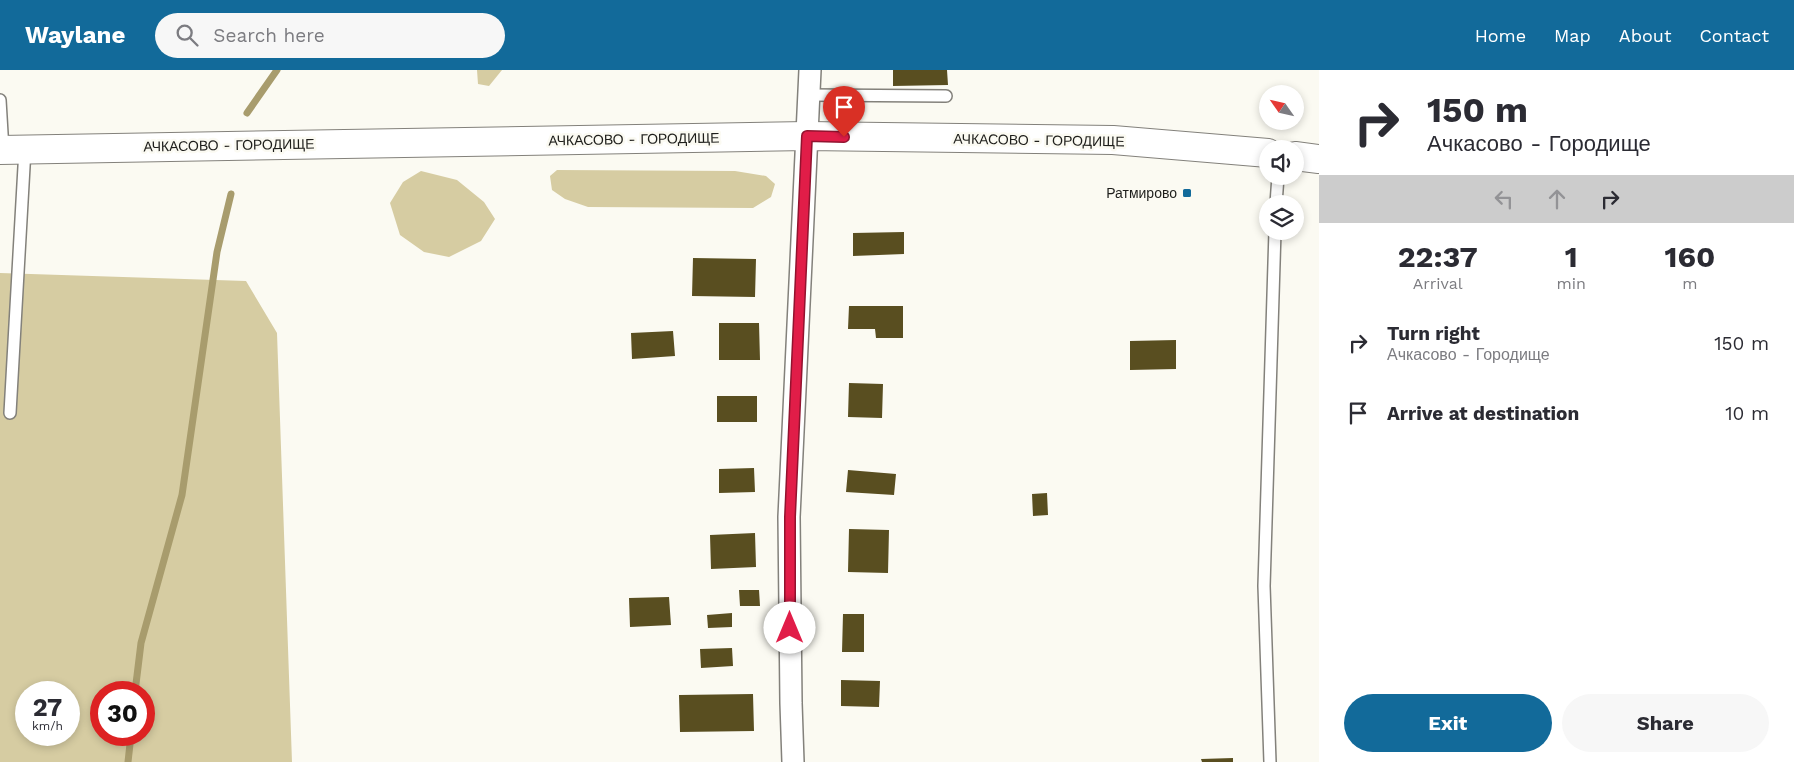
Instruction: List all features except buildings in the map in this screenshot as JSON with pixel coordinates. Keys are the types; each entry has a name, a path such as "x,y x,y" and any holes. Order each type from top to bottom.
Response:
{"street":[{"path":"793,762 790,517 810,70"},
{"name":"АЧКАСОВО - ГОРОДИЩЕ","path":"9,150 807,136 1113,140 1259,152"},
{"path":"1304,157 1319,159"}],"lane":[{"path":"809,95 946,96"},
{"path":"0,100 9,150 10,413"},
{"path":"1270,762 1264,586 1275,240"}],"shaded area":[{"path":"477,70 502,70 489,86 478,84"},
{"path":"557,170 735,171 766,176 775,184 771,197 753,208 588,207 565,199 552,190 550,176"},
{"path":"421,171 457,180 484,202 495,219 481,241 449,257 424,252 400,235 390,203 403,182"},
{"path":"0,273 246,281 277,333 292,762 0,762"}],"waterway":[{"path":"247,113 277,70"},
{"path":"136,681 141,643 182,495 217,252 231,194"},
{"path":"128,762 130,746"}],"place":[{"name":"Ратмирово","path":"1187,193"}],"route":[{"path":"790,628 790,517 807,136 844,137"}]}
